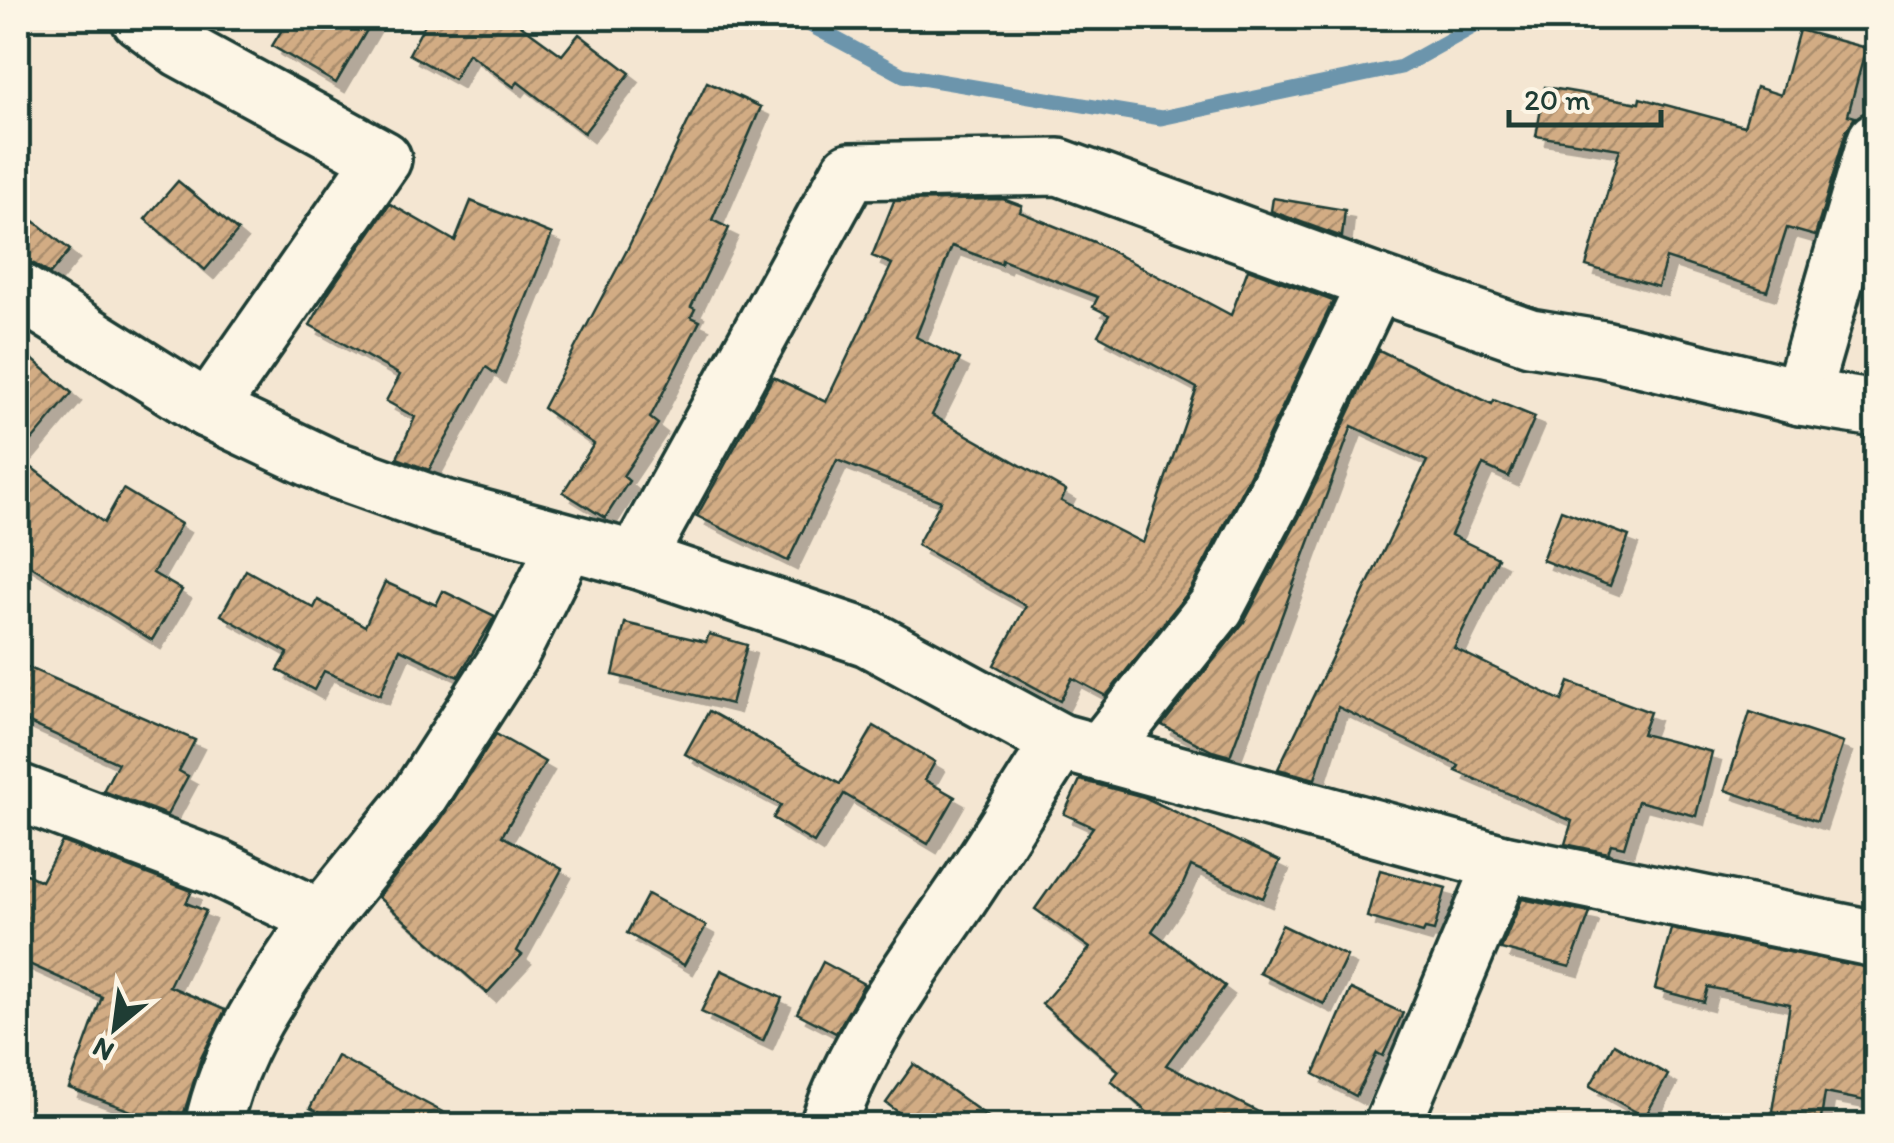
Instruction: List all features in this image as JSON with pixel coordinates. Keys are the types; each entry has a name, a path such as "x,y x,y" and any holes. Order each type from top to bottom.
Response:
{"street":[{"path":"139,18 181,49 383,159 208,410"},
{"path":"1801,397 1876,140"},
{"path":"636,560 850,170 1058,168 1530,336 1603,349 1801,397 1876,409"},
{"path":"828,1126 838,1096 889,1001 963,894 1080,748 1216,607 1376,283"},
{"path":"18,291 208,410 330,468 442,507 636,560 868,638 1080,748 1503,863 1876,939"},
{"path":"213,1126 221,1089 254,1015 321,918 415,802 510,656 567,542"},
{"path":"18,792 218,868 321,918"},
{"path":"1392,1126 1503,863"}],"building":[{"path":"289,18 374,18 336,83 272,46"},
{"path":"420,18 511,18 562,55 579,34 630,73 584,133 518,82 514,87 468,53 454,79 409,54 426,22"},
{"path":"1799,30 1866,48 1848,115 1855,117 1846,131 1815,236 1787,228 1767,291 1666,258 1658,287 1586,266 1620,149 1536,136 1545,87 1639,103 1640,98 1744,126 1756,87 1781,95"},
{"path":"707,82 761,107 712,220 729,228 691,307 695,309 691,317 700,321 650,418 658,424 623,476 629,481 605,518 563,492 594,444 543,408 627,250"},
{"path":"178,181 238,231 205,270 145,219"},
{"path":"1273,198 1345,210 1342,237 1271,211"},
{"path":"1003,199 1022,206 1020,212 1094,242 1231,315 1248,269 1333,301 1190,590 1106,696 1072,678 1060,701 994,665 1026,606 917,545 941,501 837,460 788,561 697,516 773,377 826,402 892,264 872,256 894,201","holes":["952,246 1001,264 1002,260 1098,297 1093,307 1109,315 1098,335 1197,388 1143,543 1061,501 1066,491 932,415 960,359 916,337"]},
{"path":"471,201 552,234 496,374 486,367 429,470 397,458 415,417 386,401 400,375 310,325 390,204 455,241"},
{"path":"18,208 70,250 50,274 18,260"},
{"path":"18,347 72,393 18,457"},
{"path":"1379,350 1492,404 1494,400 1535,417 1509,477 1483,465 1451,535 1498,558 1454,648 1562,701 1569,682 1650,712 1642,734 1712,752 1696,816 1638,801 1624,847 1611,844 1608,853 1565,844 1572,821 1456,771 1459,766 1338,707 1315,779 1278,769 1427,461 1352,426 1230,756 1162,725 1244,622 1304,508"},
{"path":"18,457 104,523 123,489 181,524 153,573 182,590 152,640 18,558"},
{"path":"1561,510 1629,536 1610,586 1542,560"},
{"path":"246,570 314,608 318,600 365,626 385,582 436,605 443,591 495,616 458,677 400,649 380,695 324,671 314,690 278,670 288,653 221,615"},
{"path":"625,623 706,642 709,634 747,645 731,704 613,675"},
{"path":"18,663 195,740 179,771 188,776 167,815 103,791 118,763 18,718"},
{"path":"709,711 840,784 874,726 935,762 925,780 955,797 928,844 844,794 814,843 773,818 781,805 685,754"},
{"path":"1750,712 1843,743 1817,821 1725,790"},
{"path":"496,734 545,762 502,836 562,869 517,951 522,955 487,993 378,897 439,822"},
{"path":"1080,780 1144,797 1280,861 1263,898 1191,866 1181,889 1152,931 1225,986 1166,1065 1286,1126 1163,1126 1111,1081 1119,1071 1042,1004 1090,948 1035,909 1093,827 1064,814"},
{"path":"62,842 192,891 186,903 206,911 169,986 225,1010 201,1058 183,1116 171,1112 166,1124 69,1088 102,997 18,959 18,870 41,881"},
{"path":"1380,870 1446,888 1434,931 1425,929 1423,933 1367,917"},
{"path":"648,894 706,926 684,965 627,933"},
{"path":"1522,899 1590,913 1570,967 1501,949"},
{"path":"1282,925 1347,956 1324,1004 1259,973"},
{"path":"1671,929 1876,969 1876,1103 1825,1093 1821,1119 1772,1111 1790,1004 1708,987 1704,1002 1655,989"},
{"path":"823,962 864,984 836,1033 797,1013"},
{"path":"721,970 782,998 763,1041 701,1012"},
{"path":"1351,989 1403,1013 1383,1056 1377,1053 1356,1096 1314,1074"},
{"path":"1614,1044 1668,1075 1645,1117 1590,1086"},
{"path":"337,1056 469,1126 344,1126 310,1108"},
{"path":"914,1064 1001,1126 917,1126 886,1103"}],"waterway":[{"path":"797,18 903,75 1161,118 1401,67 1489,18"}]}
